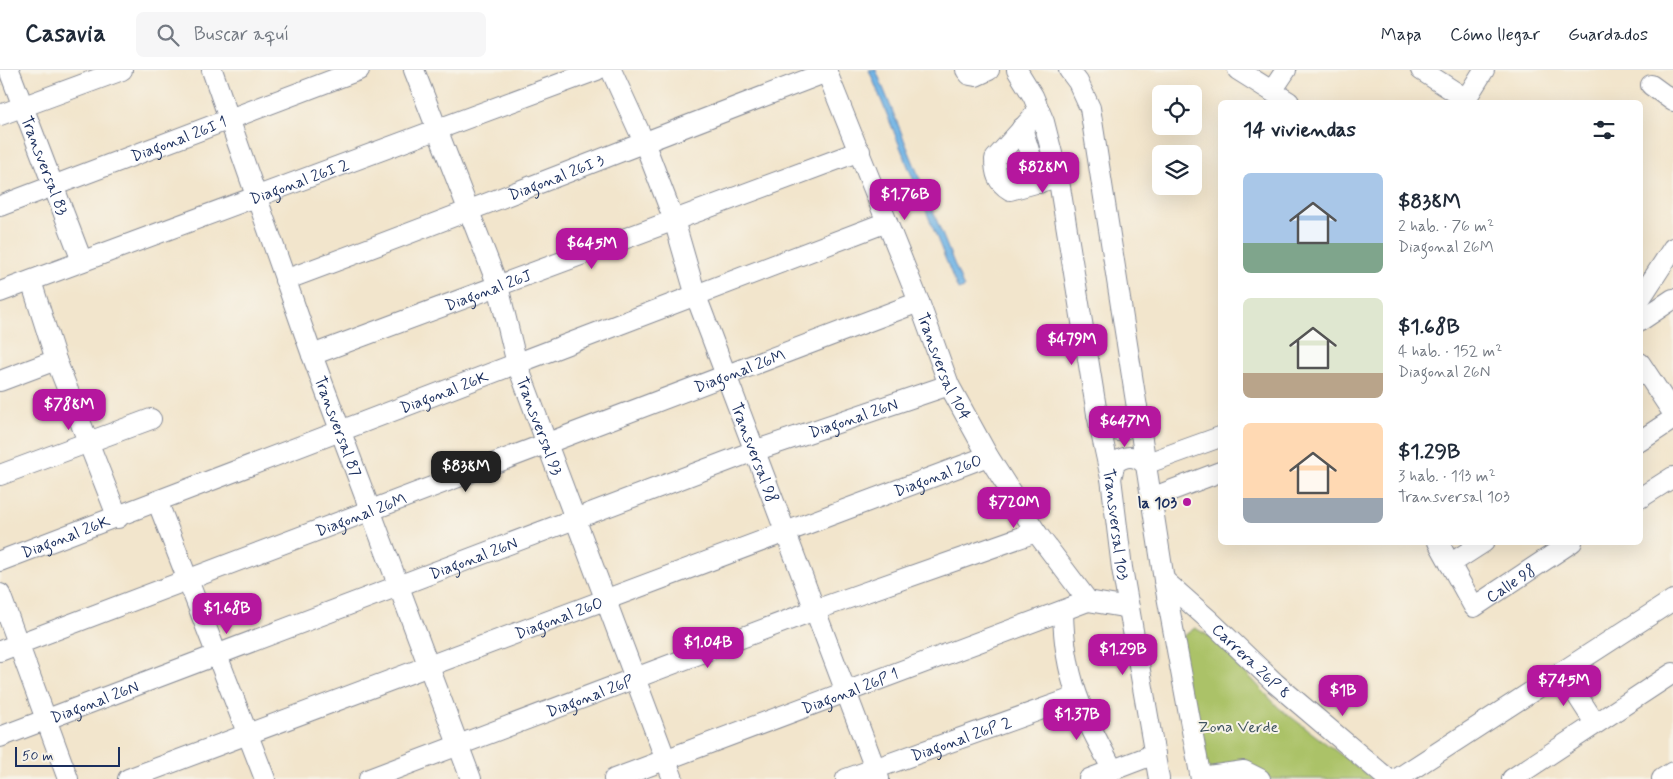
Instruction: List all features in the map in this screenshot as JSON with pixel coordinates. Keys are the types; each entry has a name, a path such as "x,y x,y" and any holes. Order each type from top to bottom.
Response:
{"street":[{"name":"Transversal 83","path":"10,70 82,261"},
{"path":"0,116 122,70"},
{"name":"Transversal 87","path":"212,70 340,432 471,779"},
{"name":"Diagonal 26I 1","path":"0,206 359,70"},
{"name":"Transversal 93","path":"414,70 498,286 517,364 673,779"},
{"name":"Diagonal 26I 2","path":"0,292 597,70"},
{"name":"Transversal 98","path":"610,70 644,142 674,220 696,296 877,774"},
{"path":"966,70 970,75 976,76 989,70"},
{"name":"Transversal 103","path":"1017,70 1039,110 1048,180 1111,478 1129,608 1159,779"},
{"path":"1069,70 1078,82 1090,108 1164,580 1201,778 1244,771 1260,779"},
{"path":"1238,70 1287,100"},
{"path":"1272,91 1286,70"},
{"path":"1421,70 1464,100"},
{"path":"1466,100 1484,70"},
{"name":"Diagonal 26I 3","path":"285,280 469,212 827,71"},
{"name":"Transversal 104","path":"827,71 919,302 949,385 988,456 1036,532 1088,601"},
{"path":"1651,85 1673,101"},
{"path":"1022,128 1048,180 1010,190 995,175 995,159 1022,128 1039,110"},
{"name":"Diagonal 26J","path":"312,355 860,151"},
{"name":"Diagonal 26K","path":"0,561 118,518 887,222"},
{"path":"1643,294 1673,248"},
{"path":"31,281 56,360 118,518"},
{"path":"1643,319 1673,299"},
{"name":"Diagonal 26M","path":"0,651 919,302"},
{"path":"0,381 56,360"},
{"path":"1643,368 1673,413"},
{"name":"Diagonal 26N","path":"0,737 754,451 949,385"},
{"path":"1097,414 1108,428 1120,431 1132,424 1137,407"},
{"path":"0,475 151,419"},
{"path":"1643,439 1673,420"},
{"path":"1146,464 1218,440"},
{"name":"Diagonal 26O","path":"128,779 988,456"},
{"path":"1111,478 1115,463 1126,457 1138,457 1146,464"},
{"path":"1151,498 1218,473"},
{"path":"1643,496 1673,477"},
{"path":"158,502 265,779"},
{"name":"Diagonal 26P","path":"369,779 815,610 1036,532"},
{"path":"1440,545 1450,564 1479,545"},
{"name":"Calle 98","path":"1450,564 1474,607 1567,545"},
{"name":"Carrera 26P 8","path":"1164,580 1275,683 1388,779"},
{"path":"0,594 68,779"},
{"path":"1397,779 1673,600"},
{"path":"1088,601 1129,608"},
{"name":"Diagonal 26P 1","path":"614,779 1088,601"},
{"path":"1063,611 1065,654 1076,697 1085,719 1113,770"},
{"name":"Carrera 26P 8","path":"1174,638 1184,625 1192,621 1208,619"},
{"path":"1562,672 1595,723"},
{"path":"1512,779 1673,673"},
{"name":"Diagonal 26P 2","path":"846,779 877,774 1076,697"},
{"path":"1090,779 1155,754"},
{"path":"1662,779 1673,772"}],"green space":[{"name":"Zona Verde","path":"1195,628 1214,639 1279,708 1373,779 1266,779 1203,774 1178,640"}],"water":[{"path":"869,70 876,70 964,288 958,290"}],"place":[{"name":"la 103","path":"1187,502"}]}
